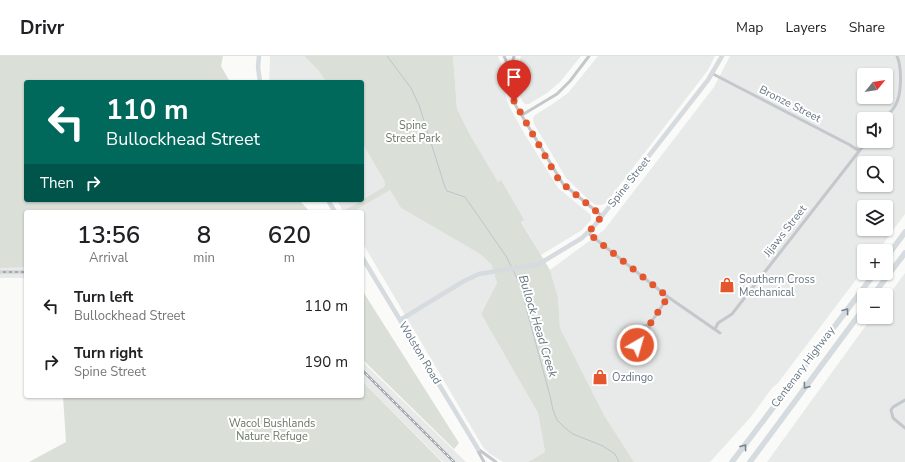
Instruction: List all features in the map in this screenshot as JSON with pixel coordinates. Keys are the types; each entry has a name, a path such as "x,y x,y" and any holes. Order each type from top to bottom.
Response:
{"highway":[{"path":"893,248 905,232"},
{"path":"878,288 905,253"},
{"name":"Centenary Highway","path":"732,462 870,280"},
{"name":"Centenary Highway","path":"750,462 857,317"}],"street":[{"path":"259,56 258,67 260,80"},
{"path":"504,56 510,72 514,101 563,184 602,216"},
{"path":"510,72 514,56"},
{"path":"522,115 549,100 560,91 590,56"},
{"name":"Spine Street","path":"400,320 470,278 479,274 539,264 588,233 713,74 722,56"},
{"path":"890,112 895,105 900,89 900,72 897,56"},
{"name":"Bronze Street","path":"713,74 859,151"},
{"name":"Jijaws Street","path":"715,329 718,323 732,314 861,148"},
{"path":"588,233 668,297 720,333"},
{"name":"Wolston Road","path":"364,260 478,449 484,462"},
{"path":"650,324 637,329 633,333 630,340 632,344 637,345 643,343 650,324 668,297"},
{"path":"905,400 893,407 891,410 893,418 905,428"},
{"name":"Wolston Road","path":"478,449 496,462"}],"shaded area":[{"path":"270,56 304,56 319,71 325,80 269,80"},
{"path":"453,56 498,56 503,69 506,97 509,106 524,133 558,188 591,215 591,220 582,230 541,255 469,133 457,109"},
{"path":"521,56 581,56 560,82 547,93 529,104 525,104 519,93 517,72"},
{"path":"598,56 715,56 708,70 606,203 601,205 596,205 590,201 566,178 534,124 533,118 535,115 568,93"},
{"path":"730,56 905,56 905,214 893,230 893,200 857,200 857,236 889,236 883,244 857,244 857,278 750,418 710,462 634,462 604,415 560,328 558,297 550,270 604,230 714,87"},
{"path":"364,146 384,180 384,187 364,199"},
{"path":"390,190 401,208 480,254 491,264 497,283 481,314 538,413 545,452 528,462 503,462 490,454 483,447 364,245 364,210 356,210"},
{"path":"338,202 359,202 345,210 342,210"},
{"path":"24,265 24,278 0,278 0,266"},
{"path":"905,273 905,462 767,462 867,324 893,324 893,289"},
{"path":"364,363 466,462 443,462 364,383"}],"green space":[{"path":"0,56 223,56 221,66 229,80 24,80 24,202 301,202 308,210 24,210 24,267 0,268"},
{"name":"Spine Street Park","path":"304,56 453,56 457,109 469,133 498,182 501,180 524,220 521,222 550,270 558,297 560,328 604,415 634,462 528,462 545,452 538,413 481,314 497,283 491,264 480,254 401,208 390,190 356,210 345,210 358,202 364,202 364,199 385,185 384,180 364,146 364,80 325,80 319,71"},
{"path":"364,293 459,443 454,449 364,361"},
{"name":"Wacol Bushlands Nature Refuge","path":"364,383 442,462 29,462 66,442 63,398 364,398"}],"waterway":[{"name":"Bullock Head Creek","path":"387,56 411,88 419,105 447,191 465,197 506,256 512,268"},
{"name":"Bullock Head Creek","path":"513,270 520,285 553,410 557,420 573,434 603,446 615,454 619,462"}],"railway":[{"path":"0,272 24,272"},
{"path":"364,372 454,462"}],"place":[{"name":"Southern Cross Mechanical","path":"727,285"},
{"name":"Ozdingo","path":"600,377"}],"route":[{"path":"514,101 557,177 571,191 602,216 588,233 668,297 650,324 643,343 637,345"}]}
